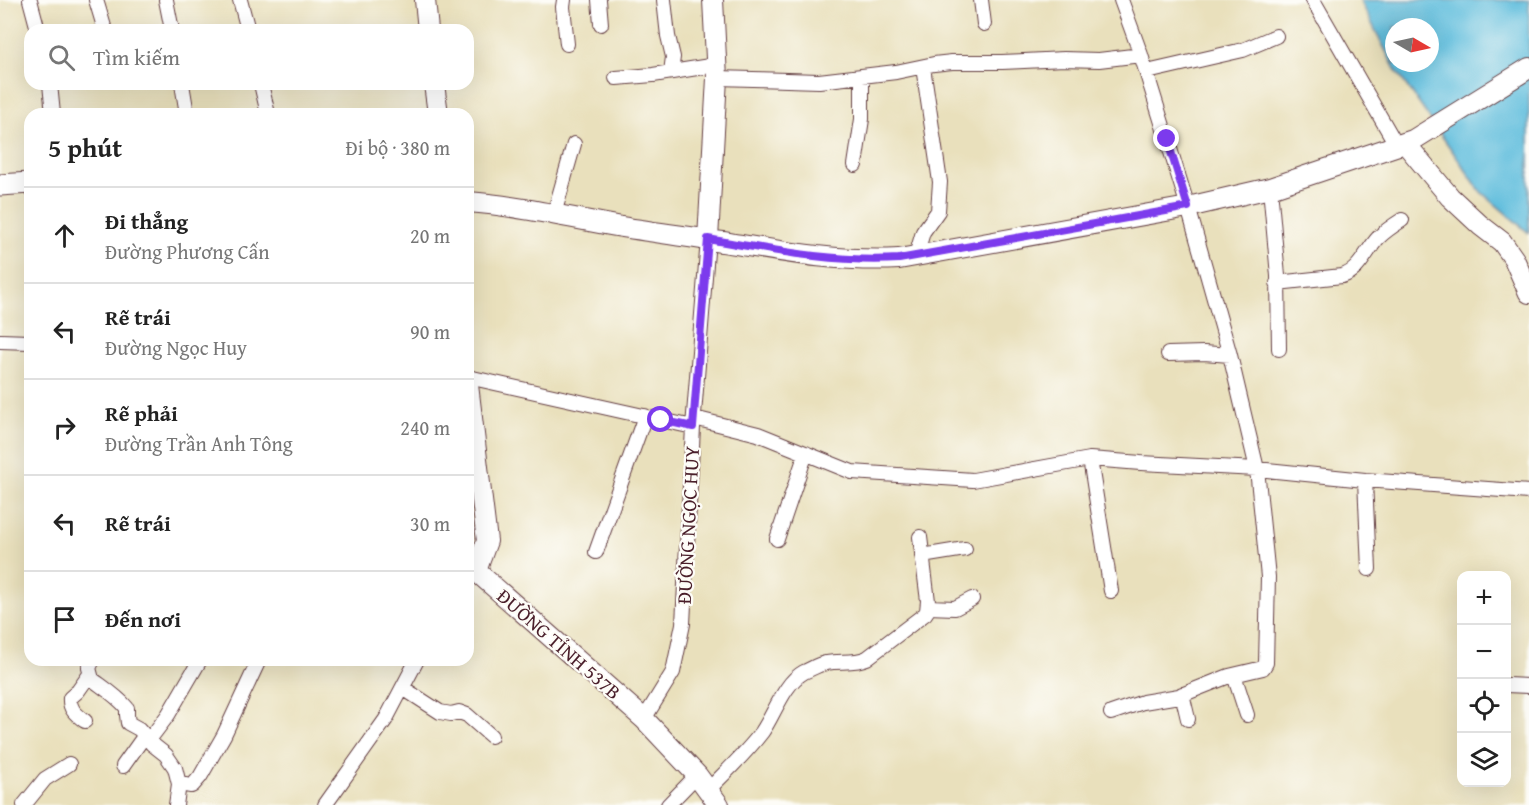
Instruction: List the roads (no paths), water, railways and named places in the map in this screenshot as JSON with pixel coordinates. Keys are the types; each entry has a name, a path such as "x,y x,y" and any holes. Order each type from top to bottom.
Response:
{"main road":[{"path":"425,0 427,24"},
{"name":"ĐƯỜNG NGỌC HUY","path":"708,239 716,71 712,0"},
{"path":"474,202 507,205 641,230 840,259 871,261 918,256 1188,207 1270,188 1405,143 1529,69"},
{"path":"435,90 437,108"},
{"path":"1405,143 1450,197 1502,242 1514,259 1529,293"},
{"path":"0,184 24,183"},
{"name":"ĐƯỜNG TỈNH 537B","path":"474,434 487,541 474,569"},
{"name":"ĐƯỜNG TỈNH 537B","path":"474,575 645,719 708,790"}],"street":[{"path":"30,0 36,24"},
{"path":"96,0 103,24"},
{"path":"166,0 171,24"},
{"path":"240,0 246,24"},
{"path":"564,0 567,44"},
{"path":"599,0 601,24"},
{"path":"664,0 673,57 671,72"},
{"path":"981,0 984,24"},
{"path":"1111,713 1143,702 1182,694 1234,675 1263,668 1266,663 1268,577 1257,469 1230,355 1147,72 1121,0"},
{"path":"1313,0 1405,143"},
{"path":"1147,72 1243,50 1276,36"},
{"path":"616,78 671,72 716,71 819,81 862,77 951,62 1002,62 1064,58 1099,60 1141,55"},
{"path":"918,256 923,232 938,211 940,182 923,67"},
{"path":"855,165 862,119 862,77"},
{"path":"51,90 53,108"},
{"path":"183,90 186,108"},
{"path":"262,90 267,108"},
{"path":"554,214 574,144"},
{"path":"1270,188 1279,349"},
{"path":"1277,283 1350,274 1380,236 1402,220"},
{"name":"ĐƯỜNG NGỌC HUY","path":"645,719 673,672 683,624 693,422 708,239"},
{"path":"0,340 24,342"},
{"path":"1168,354 1230,355"},
{"path":"474,378 645,416 758,434 852,472 973,480 1090,459 1257,469 1365,480 1529,492"},
{"path":"596,552 645,416"},
{"path":"777,539 806,453"},
{"path":"1090,459 1111,591"},
{"path":"1365,480 1369,569"},
{"path":"668,805 708,790 743,756 774,713 790,683 796,678 824,663 856,662 867,658 927,611 920,537"},
{"path":"922,556 965,549"},
{"path":"928,607 955,608 972,599"},
{"path":"123,766 168,715 197,666"},
{"path":"180,784 191,786 200,777 224,735 256,666"},
{"path":"325,805 386,719 414,666"},
{"path":"91,667 92,679 112,693 127,708 128,723 169,758 180,784 176,805"},
{"path":"85,721 75,713 69,702 91,667"},
{"path":"1234,675 1247,715"},
{"path":"1511,685 1529,686"},
{"path":"404,688 440,712 451,714 459,712 467,715 491,736"},
{"path":"1182,694 1188,719"},
{"path":"24,805 45,780 69,764"}],"water":[{"path":"1360,0 1529,0 1529,233 1481,192 1397,72 1439,72 1439,18 1385,18 1385,49"}]}
